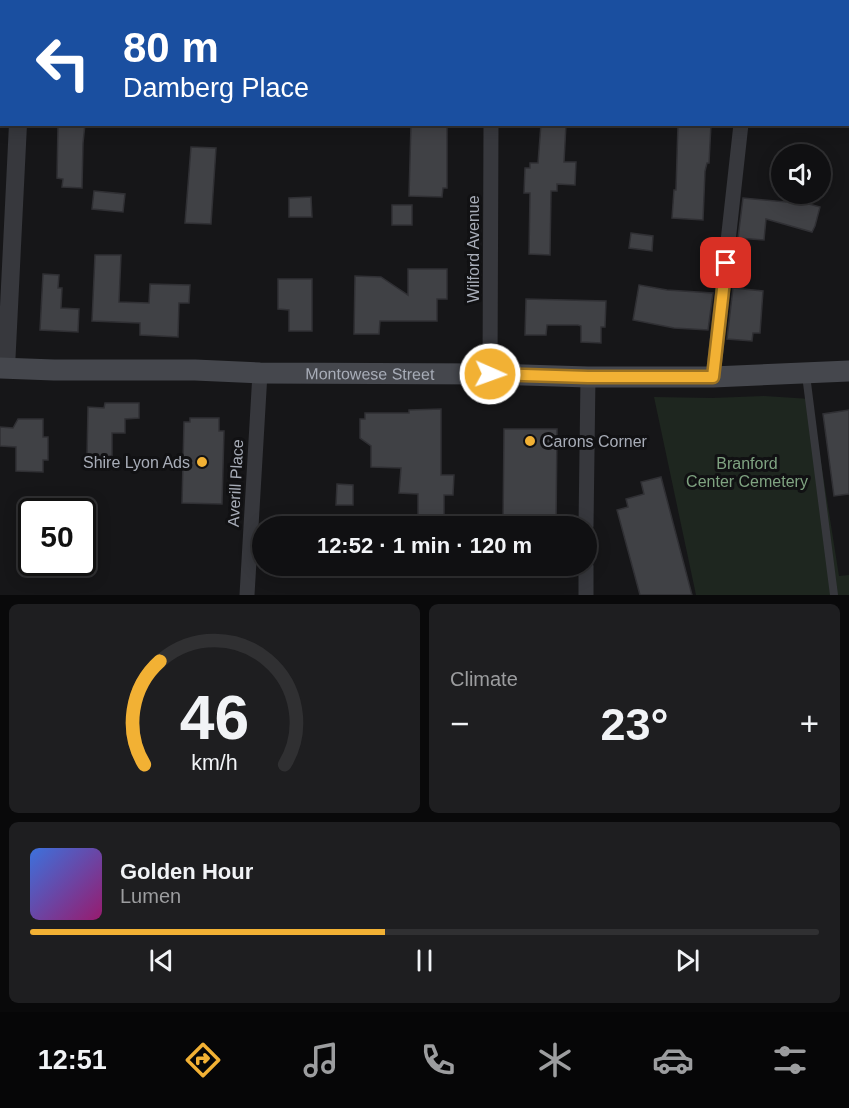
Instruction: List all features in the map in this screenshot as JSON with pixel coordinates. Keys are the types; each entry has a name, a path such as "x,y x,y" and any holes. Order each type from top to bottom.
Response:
{"main road":[{"name":"Montowese Street","path":"3,368 588,377 713,377 849,371"}],"street":[{"path":"3,368 18,126"},
{"name":"Wilford Avenue","path":"490,374 491,126"},
{"path":"713,377 741,126"},
{"name":"Averill Place","path":"247,595 260,373"},
{"path":"586,516 588,377"},
{"path":"586,576 586,595"}],"lane":[{"path":"806,373 834,595"}],"green space":[{"name":"Branford Center Cemetery","path":"764,396 811,399 839,576 849,575 849,595 696,595 654,397"}],"building":[{"path":"58,126 85,126 82,188 62,187 63,179 57,178"},
{"path":"411,126 447,126 447,188 443,188 442,197 409,196"},
{"path":"541,126 566,126 564,162 576,162 575,185 557,184 557,191 551,191 550,255 529,254 530,193 524,193 525,168 530,168 530,163 538,163"},
{"path":"678,126 711,126 709,163 705,171 703,220 672,218 674,190 676,190"},
{"path":"191,147 216,148 211,224 185,223"},
{"path":"94,191 125,194 123,212 92,209"},
{"path":"311,197 312,217 289,217 289,198"},
{"path":"743,198 771,201 771,204 809,204 820,207 812,232 766,219 764,240 738,238"},
{"path":"392,205 412,205 412,225 392,225"},
{"path":"631,233 653,236 652,251 629,248"},
{"path":"95,255 121,255 119,302 149,303 150,284 190,285 189,303 179,303 178,337 140,335 140,323 92,321"},
{"path":"408,269 447,269 447,299 437,299 437,321 380,321 379,334 354,334 355,276 381,277 408,295"},
{"path":"43,274 59,275 58,288 62,288 61,308 79,309 78,332 40,330"},
{"path":"278,279 312,279 312,331 289,331 289,310 278,309"},
{"path":"639,285 667,290 713,293 708,330 674,328 633,320"},
{"path":"733,288 763,291 760,333 753,333 752,341 727,339"},
{"path":"526,299 606,301 605,327 601,327 601,343 581,342 581,326 578,325 547,325 546,335 525,335"},
{"path":"105,403 139,403 139,418 125,419 125,433 112,433 112,456 87,456 88,407 104,408"},
{"path":"441,409 441,475 454,475 453,495 444,495 444,516 418,516 418,494 399,493 401,468 371,467 371,446 360,438 360,419 365,419 365,413 409,413 409,410"},
{"path":"849,410 849,494 834,496 823,414"},
{"path":"190,418 219,418 219,431 224,431 222,504 182,503 184,422 190,422"},
{"path":"18,419 43,419 43,437 48,437 48,460 43,460 43,472 16,471 16,447 0,446 0,427 13,428"},
{"path":"504,429 557,429 556,516 503,516"},
{"path":"661,477 692,595 640,595 617,510 628,507 626,499 644,494 641,482"},
{"path":"337,484 353,485 353,505 336,505"}],"place":[{"name":"Carons Corner","path":"530,441"},
{"name":"Shire Lyon Ads","path":"202,462"}],"route":[{"path":"490,374 713,377 726,263"}]}
